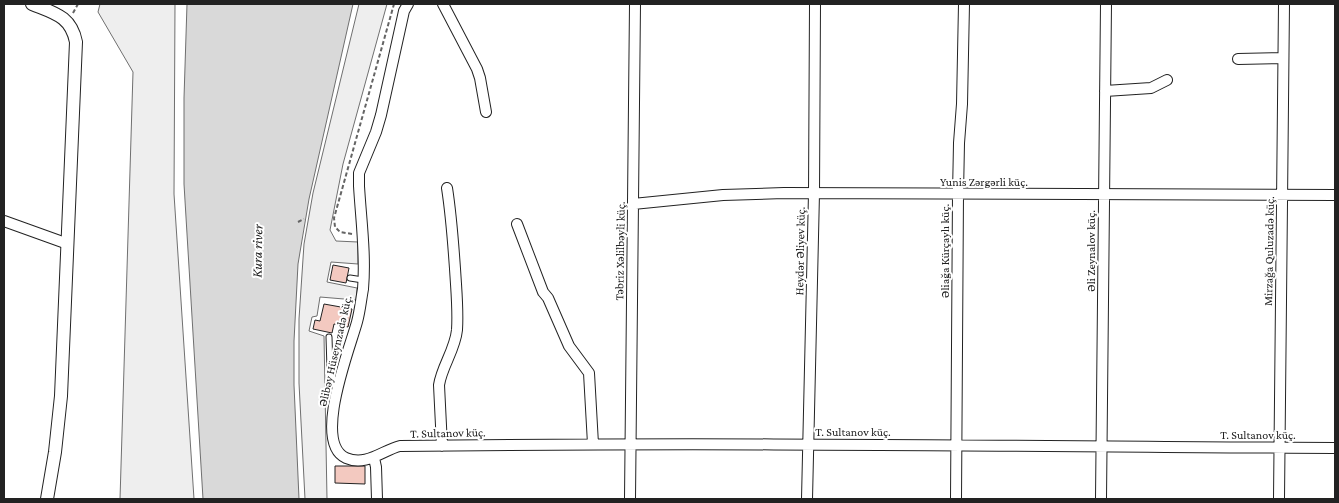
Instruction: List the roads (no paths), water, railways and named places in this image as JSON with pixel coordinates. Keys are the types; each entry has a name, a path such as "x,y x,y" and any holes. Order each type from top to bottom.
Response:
{"street":[{"path":"32,4 58,15 68,22 74,31 76,42 61,396 55,452 47,499"},
{"name":"Əlibəy Hüseynzadə küç.","path":"374,458 352,460 346,458 334,444 332,428 338,390 358,320 363,280 359,173 376,132 404,10 408,4"},
{"path":"443,4 477,69 486,112"},
{"name":"Təbriz Xəlilbəyli küç.","path":"630,499 635,4"},
{"name":"Heydər Əliyev küç.","path":"808,499 814,193 815,4"},
{"name":"Əliağa Kürçaylı küç.","path":"956,499 958,194 964,4"},
{"name":"Əli Zeynalov küç.","path":"1101,499 1106,4"},
{"name":"Mirzağa Quluzadə küç.","path":"1279,499 1284,4"},
{"path":"1238,59 1282,58"},
{"path":"1105,91 1150,88 1167,80"},
{"path":"442,446 440,376 457,332 453,225 447,188"},
{"name":"Yunis Zərgərli küç.","path":"633,204 723,195 814,193 1335,195"},
{"path":"4,221 68,244"},
{"path":"517,224 543,292 548,298 563,334 588,373 593,444"},
{"name":"T. Sultanov küç.","path":"374,458 391,448 400,446 957,444 1335,448"},
{"path":"374,458 377,499"}],"lane":[{"path":"350,278 363,280"},
{"path":"329,337 330,369 338,390"}],"water":[{"name":"Kura river","path":"187,4 353,4 309,199 298,264 294,385 299,499 203,499 184,184"}]}
